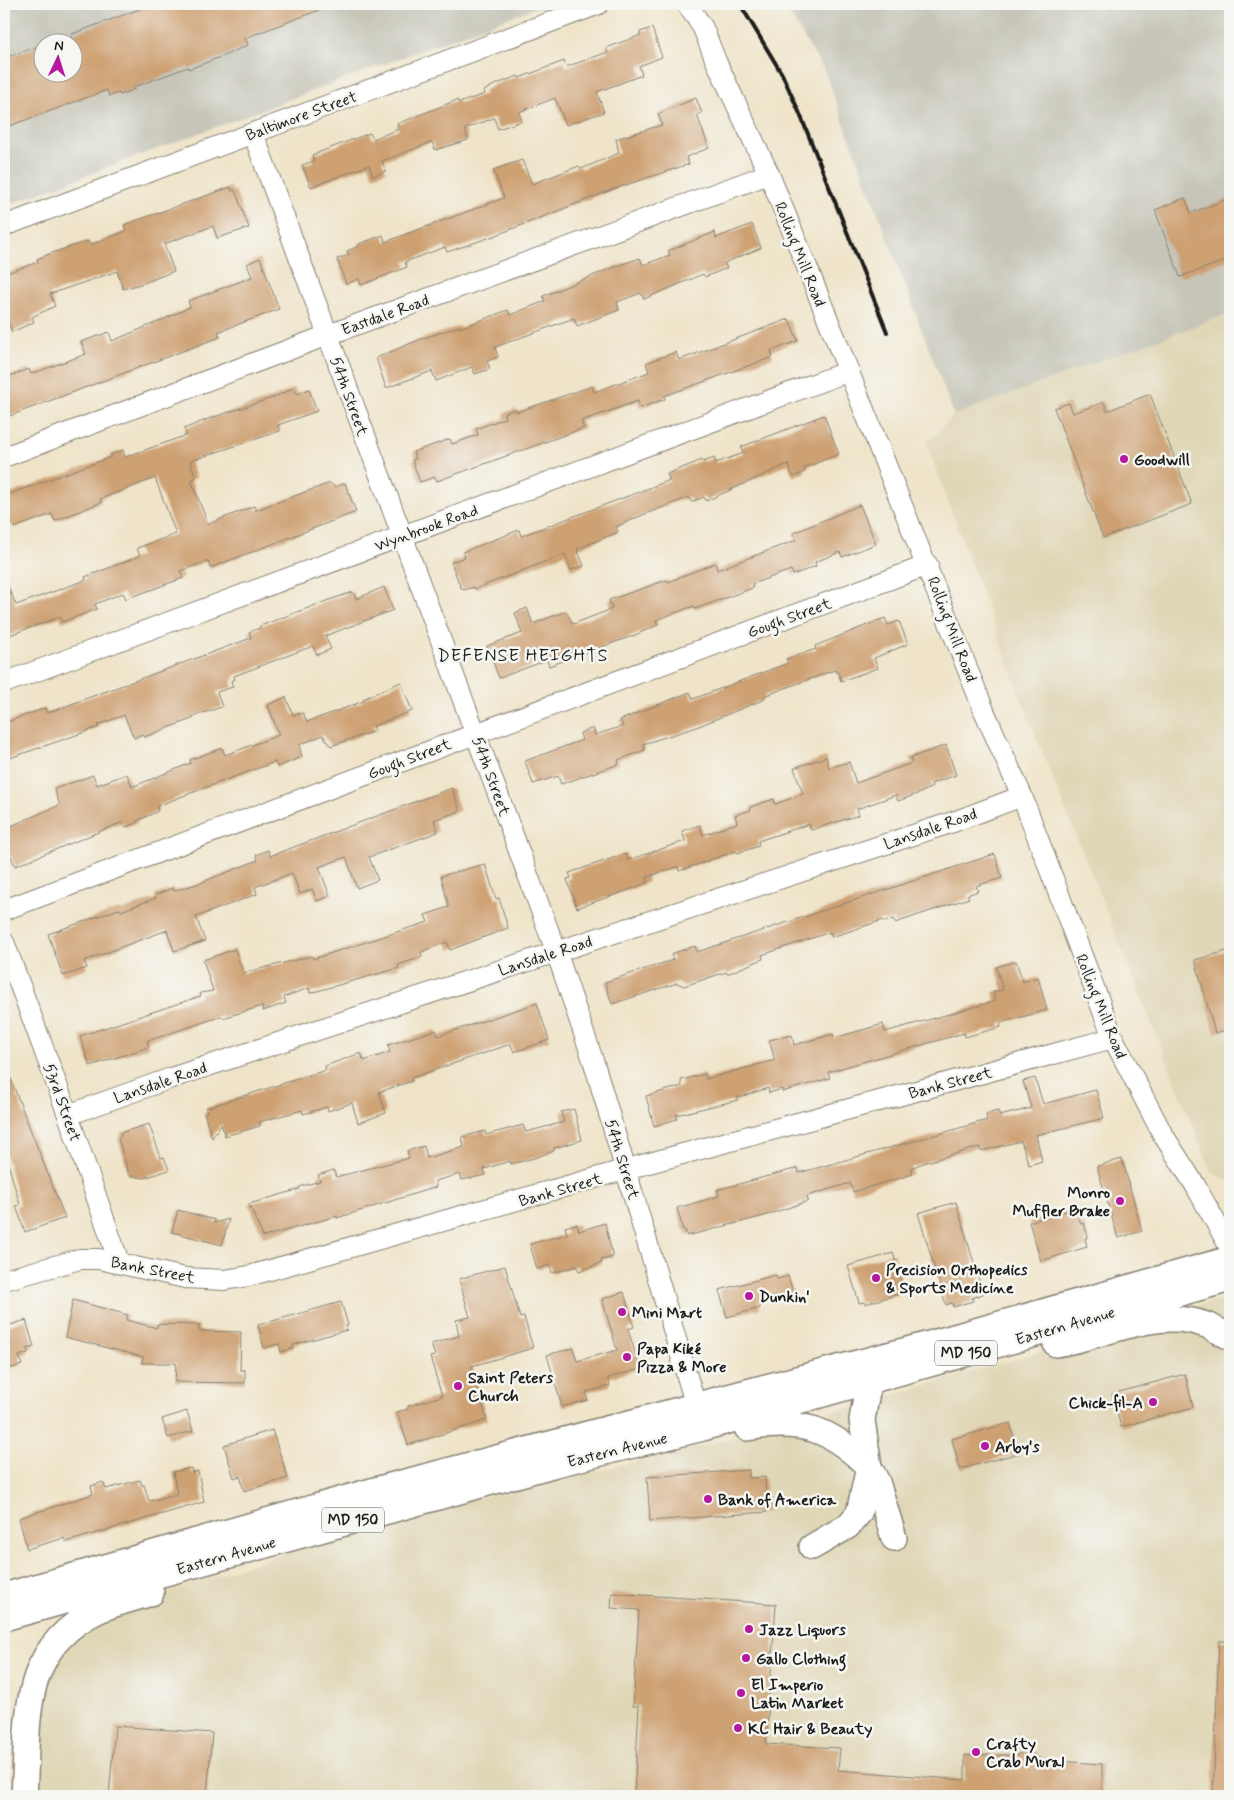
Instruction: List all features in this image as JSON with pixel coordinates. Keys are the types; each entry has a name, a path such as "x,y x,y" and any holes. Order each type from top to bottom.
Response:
{"main road":[{"name":"Eastern Avenue","path":"4,1618 556,1464 922,1346 1230,1259"},
{"name":"Eastern Avenue","path":"4,1596 375,1490 870,1381 1230,1279"},
{"path":"954,1357 1064,1343 1152,1319 1170,1319 1205,1324 1230,1337"},
{"path":"812,1547 848,1526 859,1513 869,1467 862,1420 870,1381 922,1346"},
{"path":"700,1417 726,1432 788,1424 803,1425 822,1430 849,1447 869,1467 877,1482 894,1538"},
{"path":"24,1796 31,1697 40,1664 50,1646 74,1624 97,1611 207,1574 234,1553"},
{"path":"4,1581 9,1580 43,1585"}],"street":[{"name":"Baltimore Street","path":"4,226 599,4"},
{"name":"Rolling Mill Road","path":"687,4 703,28 716,61 769,174 928,565 985,713 1022,796 1113,1038 1162,1133 1195,1185 1230,1248"},
{"name":"54th Street","path":"253,133 556,951 594,1063 700,1417"},
{"name":"Eastdale Road","path":"4,458 328,335 769,174"},
{"name":"Wynbrook Road","path":"4,683 849,371"},
{"name":"Gough Street","path":"4,910 476,732 928,565"},
{"name":"Lansdale Road","path":"68,1114 171,1078 956,821 1022,796"},
{"name":"53rd Street","path":"4,942 68,1114 119,1262"},
{"name":"Bank Street","path":"4,1280 80,1259 119,1262 185,1278 224,1280 249,1276 626,1169 1113,1038"}],"shaded area":[{"path":"4,4 545,4 4,206"},
{"path":"783,4 1230,4 1230,313 954,415 824,70"},
{"path":"1230,313 1230,1183 1211,1171 1029,719 926,443 954,415"},
{"path":"1230,1296 1230,1796 33,1796 41,1683 65,1638 103,1613 381,1521 690,1449 865,1403"}],"building":[{"path":"153,4 333,5 245,38 248,45 223,56 134,87 135,89 120,95 119,93 109,96 107,90 4,128 4,58 32,48 32,82 82,82 82,32 77,32"},
{"path":"652,28 662,57 639,66 642,75 597,92 604,112 566,125 555,98 519,112 522,121 498,129 494,118 465,129 468,140 435,150 432,142 382,161 386,171 373,176 369,165 311,187 302,165 314,161 312,155 370,133 373,139 399,129 397,124 457,100 459,103 485,94 484,91 494,85 518,76 519,78 564,61 566,67 608,52 606,48 641,35 640,32"},
{"path":"696,98 702,113 697,115 709,148 686,157 689,164 614,189 494,236 447,252 445,247 405,262 407,267 361,285 359,279 346,284 337,259 349,255 347,251 359,246 359,244 383,235 385,242 504,198 493,170 522,160 532,184 579,166 581,169 619,153 616,139 662,125 658,114"},
{"path":"231,187 232,191 235,190 249,228 217,238 213,226 164,244 174,271 144,283 123,289 117,271 50,294 55,306 32,317 34,322 12,332 4,310 4,274 38,262 37,259 49,254 88,241 90,245 126,231 124,225"},
{"path":"1185,198 1191,213 1230,198 1230,259 1180,277 1155,210"},
{"path":"752,224 761,248 724,263 727,268 705,277 703,274 644,299 641,293 617,302 619,310 577,326 574,318 495,347 498,357 487,361 490,369 475,374 472,367 436,381 432,371 386,388 376,358 421,339 460,326 460,328 508,310 510,315 545,301 543,296 617,266 640,258 643,265 670,255 668,251 715,232 716,238"},
{"path":"260,258 279,309 218,332 220,337 4,418 4,378 29,369 31,374 86,354 81,342 109,332 112,341 190,307 188,301 252,277 247,264"},
{"path":"789,319 798,341 771,351 773,357 664,396 665,399 640,408 638,401 581,421 584,428 437,481 435,477 420,482 412,460 416,459 413,452 450,439 452,444 478,435 476,429 505,418 504,413 516,409 517,412 592,386 594,392 649,372 646,363 676,352 679,360"},
{"path":"294,388 297,394 309,389 317,411 278,425 280,431 190,461 196,478 191,480 208,524 254,506 256,510 330,483 335,487 345,483 356,512 210,568 208,561 180,571 183,578 126,599 123,593 95,604 97,609 62,622 60,617 4,637 4,577 16,605 86,580 85,577 140,556 137,548 176,534 155,478 100,499 102,502 55,521 52,514 14,528 12,524 4,527 4,496 111,457 110,455 123,450 125,457 187,435 184,429 272,398"},
{"name":"Goodwill","path":"1150,394 1192,504 1103,538 1054,408 1069,403 1073,413 1104,402 1107,411"},
{"path":"824,415 839,454 804,468 805,472 793,477 788,464 706,501 704,497 691,502 689,497 640,516 616,527 618,532 577,549 584,566 571,570 565,554 475,589 474,587 463,590 460,586 451,562 465,557 463,552 519,530 521,536 670,480 667,474 702,460 703,462 714,458 716,463 743,453 741,447"},
{"path":"860,505 876,544 842,557 840,552 815,562 816,566 793,575 791,570 752,584 753,588 695,609 694,606 656,620 658,625 635,635 549,666 547,660 499,678 487,646 522,633 515,613 527,608 533,624 566,611 573,624 612,609 609,600 667,580 668,582 715,563 717,570 796,540 793,533"},
{"path":"384,587 393,610 325,636 331,649 317,655 313,646 234,676 235,679 231,681 233,687 217,692 222,707 193,716 194,718 144,737 142,734 134,738 124,715 98,725 99,727 4,760 4,729 8,727 7,722 45,708 47,713 251,638 249,632 260,628 260,626 329,600 353,592 356,599"},
{"path":"885,618 888,625 899,621 908,644 874,658 878,668 841,681 838,672 836,673 835,670 826,673 764,696 765,699 694,728 643,744 645,750 618,760 619,764 561,784 558,776 533,784 525,761 582,740 580,733 593,728 595,735 623,726 620,720 690,692 693,699 788,663 786,659 816,649 815,646"},
{"path":"401,682 412,711 373,726 375,731 331,746 323,735 299,745 302,757 277,767 275,762 207,787 157,806 158,811 137,821 137,823 125,827 123,822 15,866 4,840 4,829 60,805 54,789 93,775 97,785 127,774 132,787 191,763 190,760 222,748 225,755 279,735 268,705 286,697 293,715 303,713 307,722 364,701 363,699"},
{"path":"946,745 956,775 931,784 932,787 920,793 898,801 896,795 857,809 859,815 811,830 809,824 758,841 759,846 737,853 736,851 679,871 678,867 647,877 648,882 637,887 577,908 567,879 571,878 569,873 622,855 626,854 628,860 685,841 682,831 700,825 703,835 737,823 735,815 751,810 750,807 774,799 775,804 803,794 794,768 826,757 829,768 849,762 856,783 912,763 910,758"},
{"path":"452,788 460,811 434,820 438,832 369,857 378,880 357,888 346,857 319,867 330,896 317,901 312,889 300,894 292,873 255,887 257,894 196,917 205,941 174,951 167,930 84,961 87,968 63,976 48,934 119,909 121,911 156,898 155,895 173,888 174,891 200,883 258,860 256,855 268,850 270,856"},
{"path":"995,854 1002,878 976,886 978,891 967,895 969,898 895,923 894,919 884,922 883,920 832,937 830,932 762,955 763,959 727,974 726,972 684,986 677,983 612,1004 605,982 673,960 671,954 695,946 697,952"},
{"path":"485,864 496,899 499,898 508,928 450,950 447,942 421,952 422,957 398,965 399,968 310,993 309,988 284,997 286,1003 263,1011 262,1006 223,1018 222,1016 147,1041 149,1047 90,1066 80,1036 201,996 200,993 213,991 203,960 235,949 243,973 312,956 313,959 428,922 425,915 449,907 441,876"},
{"path":"1230,950 1230,1029 1215,1033 1195,960"},
{"path":"1016,961 1023,982 1038,977 1047,1010 1000,1023 1001,1027 965,1037 964,1033 828,1072 830,1078 782,1092 782,1089 769,1093 768,1088 737,1098 738,1100 676,1115 677,1119 654,1126 646,1096 682,1086 681,1080 705,1074 706,1079 775,1060 769,1040 792,1035 794,1045 833,1034 834,1038 883,1024 885,1032 995,1001 993,992 1003,990 996,967"},
{"path":"537,1003 549,1040 514,1052 511,1044 411,1078 412,1081 379,1092 386,1113 358,1123 352,1103 328,1111 327,1107 303,1114 302,1110 259,1122 260,1126 225,1136 221,1124 212,1138 204,1113 207,1112 206,1108 326,1070 325,1066 361,1053 364,1061 390,1052 388,1045 436,1030 438,1036"},
{"path":"4,1062 65,1218 25,1232 16,1206 20,1205 4,1149"},
{"path":"1035,1078 1043,1104 1096,1090 1104,1118 1036,1135 1042,1161 1029,1165 1021,1141 981,1151 979,1147 923,1163 911,1168 913,1174 853,1192 850,1183 807,1196 808,1201 764,1216 687,1236 685,1230 683,1230 677,1208 719,1196 717,1190 798,1168 799,1173 946,1132 987,1120 986,1114 998,1111 1000,1116 1031,1108 1023,1081"},
{"path":"574,1109 582,1140 554,1148 554,1151 534,1158 511,1164 510,1161 484,1169 486,1175 462,1180 460,1174 435,1181 436,1187 337,1218 337,1216 263,1237 249,1204 320,1181 318,1175 334,1170 336,1177 409,1158 407,1151 424,1146 427,1158 464,1147 462,1137 485,1131 486,1135 523,1125 526,1132 564,1122 561,1112"},
{"path":"149,1124 161,1158 164,1157 169,1170 144,1178 129,1175 118,1138 121,1136 120,1133"},
{"name":"Monro Muffler Brake","path":"1122,1159 1142,1231 1118,1238 1097,1166"},
{"path":"956,1202 983,1294 972,1298 973,1301 953,1307 952,1303 946,1305 918,1213"},
{"path":"1076,1208 1081,1224 1084,1223 1088,1237 1085,1238 1087,1247 1041,1261 1029,1222"},
{"path":"178,1210 215,1220 214,1223 229,1219 222,1245 172,1232"},
{"path":"605,1223 613,1257 601,1260 602,1263 579,1271 577,1266 552,1273 550,1265 537,1269 530,1244 567,1234 565,1227 577,1224 579,1231"},
{"name":"Precision Orthopedics & Sports Medicine","path":"893,1253 904,1290 899,1292 899,1294 865,1304 864,1302 859,1303 848,1266"},
{"path":"505,1266 520,1318 524,1317 533,1348 472,1366 487,1420 408,1445 397,1412 408,1409 408,1406 442,1396 430,1357 435,1356 431,1344 459,1336 456,1320 470,1317 459,1279"},
{"name":"Dunkin'","path":"776,1275 777,1279 788,1276 793,1292 758,1301 760,1308 727,1317 719,1290"},
{"path":"624,1292 634,1327 628,1329 640,1369 608,1378 610,1386 586,1392 588,1400 562,1407 547,1355 573,1348 577,1361 617,1350 602,1299"},
{"path":"73,1300 128,1315 126,1320 157,1328 157,1324 199,1325 199,1331 241,1332 240,1370 245,1370 245,1383 175,1382 176,1363 142,1363 143,1357 65,1337"},
{"path":"341,1302 348,1325 346,1326 347,1330 293,1345 294,1348 281,1352 279,1344 264,1348 258,1325"},
{"path":"26,1320 34,1347 27,1349 28,1353 19,1356 22,1365 8,1369 4,1356 4,1327"},
{"name":"Chick-fil-A","path":"1185,1374 1193,1407 1121,1427 1112,1394"},
{"path":"187,1411 193,1431 168,1438 162,1419"},
{"name":"Arby's","path":"1010,1423 1019,1453 960,1469 952,1439"},
{"path":"272,1430 288,1478 244,1491 240,1476 234,1478 224,1445"},
{"path":"191,1468 192,1473 198,1471 204,1502 66,1542 64,1538 27,1549 19,1518 93,1494 91,1486 103,1482 106,1489 140,1480 142,1485 144,1485 149,1501 177,1494 173,1472"},
{"name":"Bank of America","path":"749,1470 749,1478 765,1477 767,1512 650,1521 647,1477"},
{"path":"612,1593 776,1604 766,1744 840,1748 838,1770 965,1780 965,1755 1017,1755 1025,1751 1032,1753 1042,1760 1102,1764 1102,1796 634,1796 639,1706 633,1706 639,1610 611,1608"},
{"path":"1219,1641 1230,1641 1230,1796 1213,1796"},
{"path":"115,1726 212,1733 207,1796 109,1796"}],"railway":[{"path":"740,4 782,74 800,114 887,332"}],"place":[{"name":"Goodwill","path":"1124,459"},
{"name":"Monro Muffler Brake","path":"1120,1201"},
{"name":"Precision Orthopedics & Sports Medicine","path":"876,1278"},
{"name":"Dunkin'","path":"749,1296"},
{"name":"Mini Mart","path":"622,1312"},
{"name":"Papa Kiké Pizza & More","path":"627,1357"},
{"name":"Saint Peters Church","path":"458,1386"},
{"name":"Chick-fil-A","path":"1153,1402"},
{"name":"Arby's","path":"985,1446"},
{"name":"Bank of America","path":"708,1499"},
{"name":"Jazz Liquors","path":"749,1629"},
{"name":"Gallo Clothing","path":"746,1658"},
{"name":"El Imperio Latin Market","path":"741,1693"},
{"name":"KC Hair & Beauty","path":"738,1728"},
{"name":"Crafty Crab Mural","path":"976,1752"}],"district":[{"name":"DEFENSE HEIGHTS","path":"523,655"}]}
